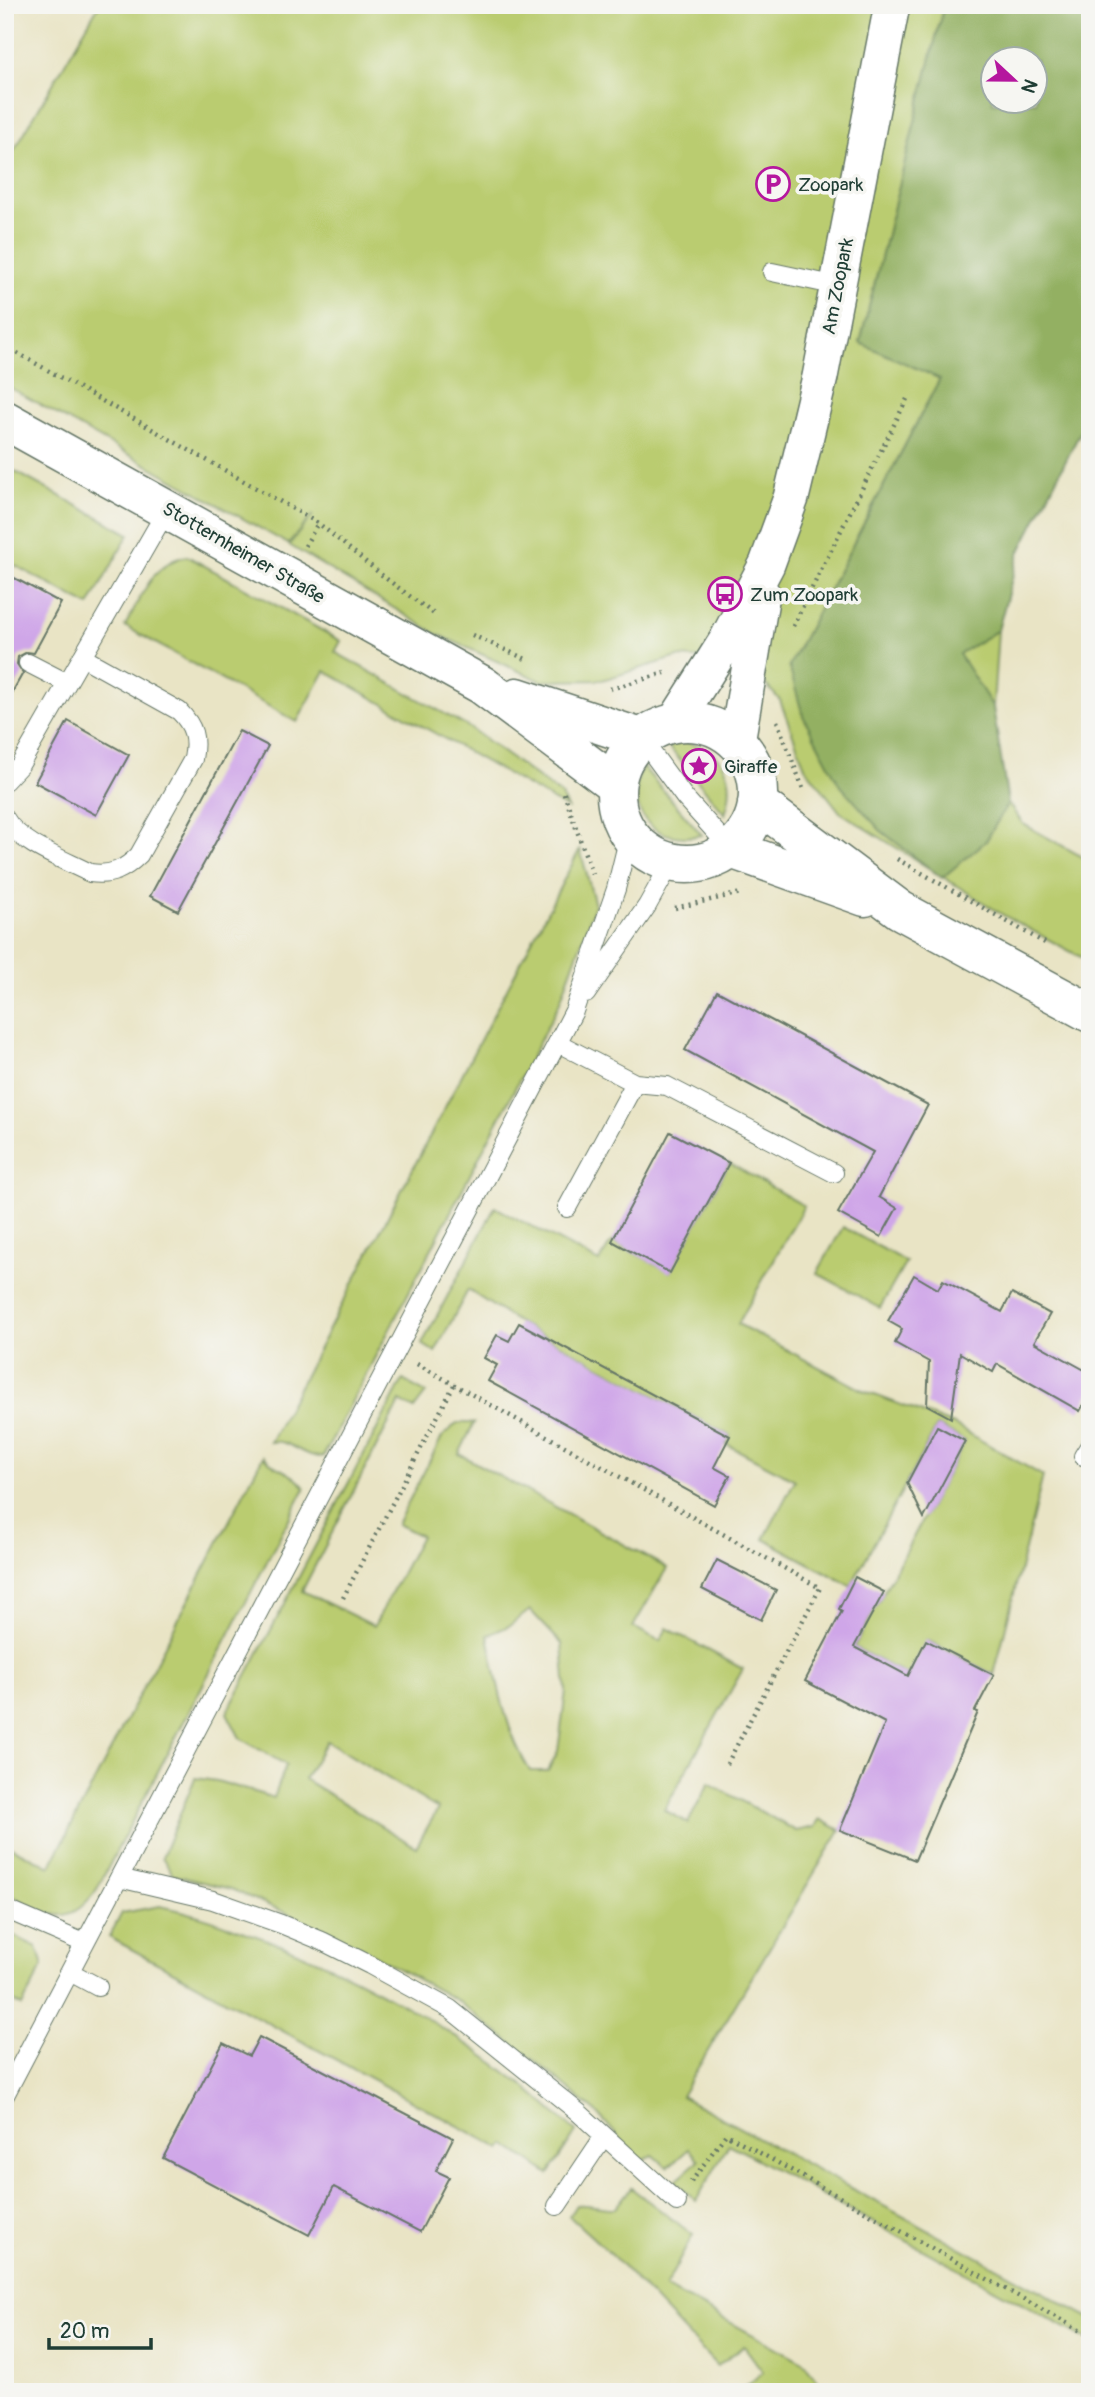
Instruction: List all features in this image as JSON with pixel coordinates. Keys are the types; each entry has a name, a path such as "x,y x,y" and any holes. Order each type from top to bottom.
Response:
{"main road":[{"name":"Stotternheimer Straße","path":"5,420 168,508 482,685"},
{"path":"482,685 641,738"},
{"path":"482,685 616,785"},
{"path":"675,722 698,722 719,729 737,742 750,760 757,781 757,803 753,820 732,849 713,860 692,864 671,863 655,858 629,836 620,820 616,785 620,767 641,738 657,728 675,722"},
{"path":"757,803 900,910 1090,1013"},
{"path":"732,849 900,910"}],"street":[{"name":"Am Zoopark","path":"675,722 727,640 767,564 791,498 807,438 892,5"},
{"name":"Am Zoopark","path":"737,742 767,564"}],"lane":[{"path":"772,272 838,286"},
{"path":"5,781 20,765 168,508"},
{"path":"5,818 10,827 22,837 90,873 115,873 128,866 139,855 193,759 195,732 179,711 82,657"},
{"path":"29,663 67,683"},
{"path":"641,738 685,797 732,849"},
{"path":"5,2095 574,1011 616,889 629,836"},
{"path":"574,1011 647,906 671,863"},
{"path":"558,1043 635,1083 667,1086 834,1173"},
{"path":"567,1208 635,1083"},
{"path":"119,1878 213,1900 291,1928 370,1965 450,2009 578,2112 677,2202"},
{"path":"5,1909 85,1943"},
{"path":"70,1972 98,1987"},
{"path":"557,2206 604,2136"}],"path":[{"path":"5,346 318,523 436,616"},
{"path":"791,630 909,395"},
{"path":"470,634 530,661"},
{"path":"600,692 667,672"},
{"path":"775,717 808,800"},
{"path":"561,785 593,876"},
{"path":"888,853 1054,949"},
{"path":"670,909 750,891"},
{"path":"413,1362 820,1588 727,1764"},
{"path":"342,1598 454,1385"},
{"path":"677,2202 726,2134 1090,2336"}],"green space":[{"path":"99,5 944,5 860,343 940,378 789,666 880,830 909,852 986,841 1008,803 1023,824 1090,861 1090,962 1003,915 840,812 805,767 780,700 757,675 709,659 678,657 602,680 541,681 437,634 289,545 313,515 288,544 5,385 5,166"},
{"path":"944,5 1090,5 1090,377 1086,390 1087,419 1019,553 998,630 959,654 993,707 1008,803 986,841 942,878 880,830 839,784 803,716 789,666 940,379 860,343"},
{"path":"5,466 129,534 89,606 5,560"},
{"path":"187,556 341,641 335,652 470,728 561,795 567,808 325,671 297,722 125,626 156,573 175,560"},
{"path":"998,630 993,707 958,654"},
{"path":"683,742 709,751 724,766 730,787 725,814 667,745"},
{"path":"642,766 702,835 670,835 647,822 640,811 637,798 637,783"},
{"path":"580,849 595,905 559,1004 323,1457 309,1455 284,1443 270,1442"},
{"path":"729,1163 804,1206 738,1324 864,1391 954,1425 1043,1476 994,1675 927,1640 908,1676 854,1647 965,1441 937,1426 851,1586 764,1539 795,1480 726,1444 730,1436 519,1323 468,1290 435,1352 422,1344 495,1207 599,1262 612,1241 670,1272"},
{"path":"843,1227 906,1262 880,1308 817,1273"},
{"path":"403,1380 426,1393 414,1409 400,1401 302,1591 374,1626 421,1536 397,1524 442,1437 457,1423 474,1423 459,1454 667,1568 633,1627 660,1641 667,1628 743,1669 664,1810 688,1823 709,1783 796,1831 815,1827 819,1819 840,1830 681,2096 1090,2318 1090,2341 729,2144 696,2201 675,2181 699,2160 689,2149 668,2167 653,2155 640,2162 599,2115 456,2000 361,1948 298,1918 231,1889 173,1875 162,1857 195,1778 217,1781 274,1798 286,1765 240,1738 227,1713","holes":["530,1610 562,1644 566,1691 558,1751 548,1771 530,1771 521,1756 503,1706 488,1635 509,1626","327,1741 438,1809 416,1847 304,1779"]},
{"path":"263,1456 296,1478 305,1488 97,1889 86,1903 65,1915 44,1912 5,1893 5,1844 50,1867"},
{"path":"160,1906 206,1918 286,1947 391,1998 491,2061 576,2132 549,2174 505,2144 501,2149 109,1937 122,1913"},
{"path":"5,1932 37,1947 43,1966 22,2006 5,1998"},
{"path":"631,2188 693,2235 665,2287 803,2362 821,2385 817,2392 739,2392 763,2372 744,2346 717,2366 614,2257 569,2216 576,2205 615,2208"}],"building":[{"path":"5,573 61,603 34,653 27,652 18,657 17,664 23,673 5,705"},
{"path":"68,721 129,755 96,815 35,782"},
{"path":"239,731 268,746 178,911 150,896"},
{"path":"717,991 928,1105 879,1197 897,1208 881,1237 838,1213 873,1152 685,1050"},
{"path":"670,1132 729,1163 670,1273 612,1241"},
{"path":"914,1275 938,1289 943,1280 1002,1312 1012,1293 1050,1314 1034,1342 1090,1373 1090,1392 1080,1411 997,1364 993,1372 960,1353 951,1418 927,1405 929,1362 895,1343 902,1329 888,1321"},
{"path":"519,1323 730,1436 714,1467 730,1476 714,1505 488,1381 497,1365 484,1358 497,1335 509,1341"},
{"path":"937,1426 965,1441 924,1518 907,1483"},
{"path":"717,1560 776,1590 761,1620 702,1589"},
{"path":"855,1577 884,1592 854,1647 908,1676 926,1640 994,1675 975,1711 978,1712 915,1860 840,1830 885,1723 805,1681 842,1611 839,1609"},
{"path":"259,2037 453,2138 436,2171 449,2177 420,2232 334,2187 309,2235 163,2158 223,2043 249,2056"}],"place":[{"name":"Zoopark","path":"773,184"},
{"name":"Zum Zoopark","path":"725,594"},
{"name":"Giraffe","path":"699,766"}]}
